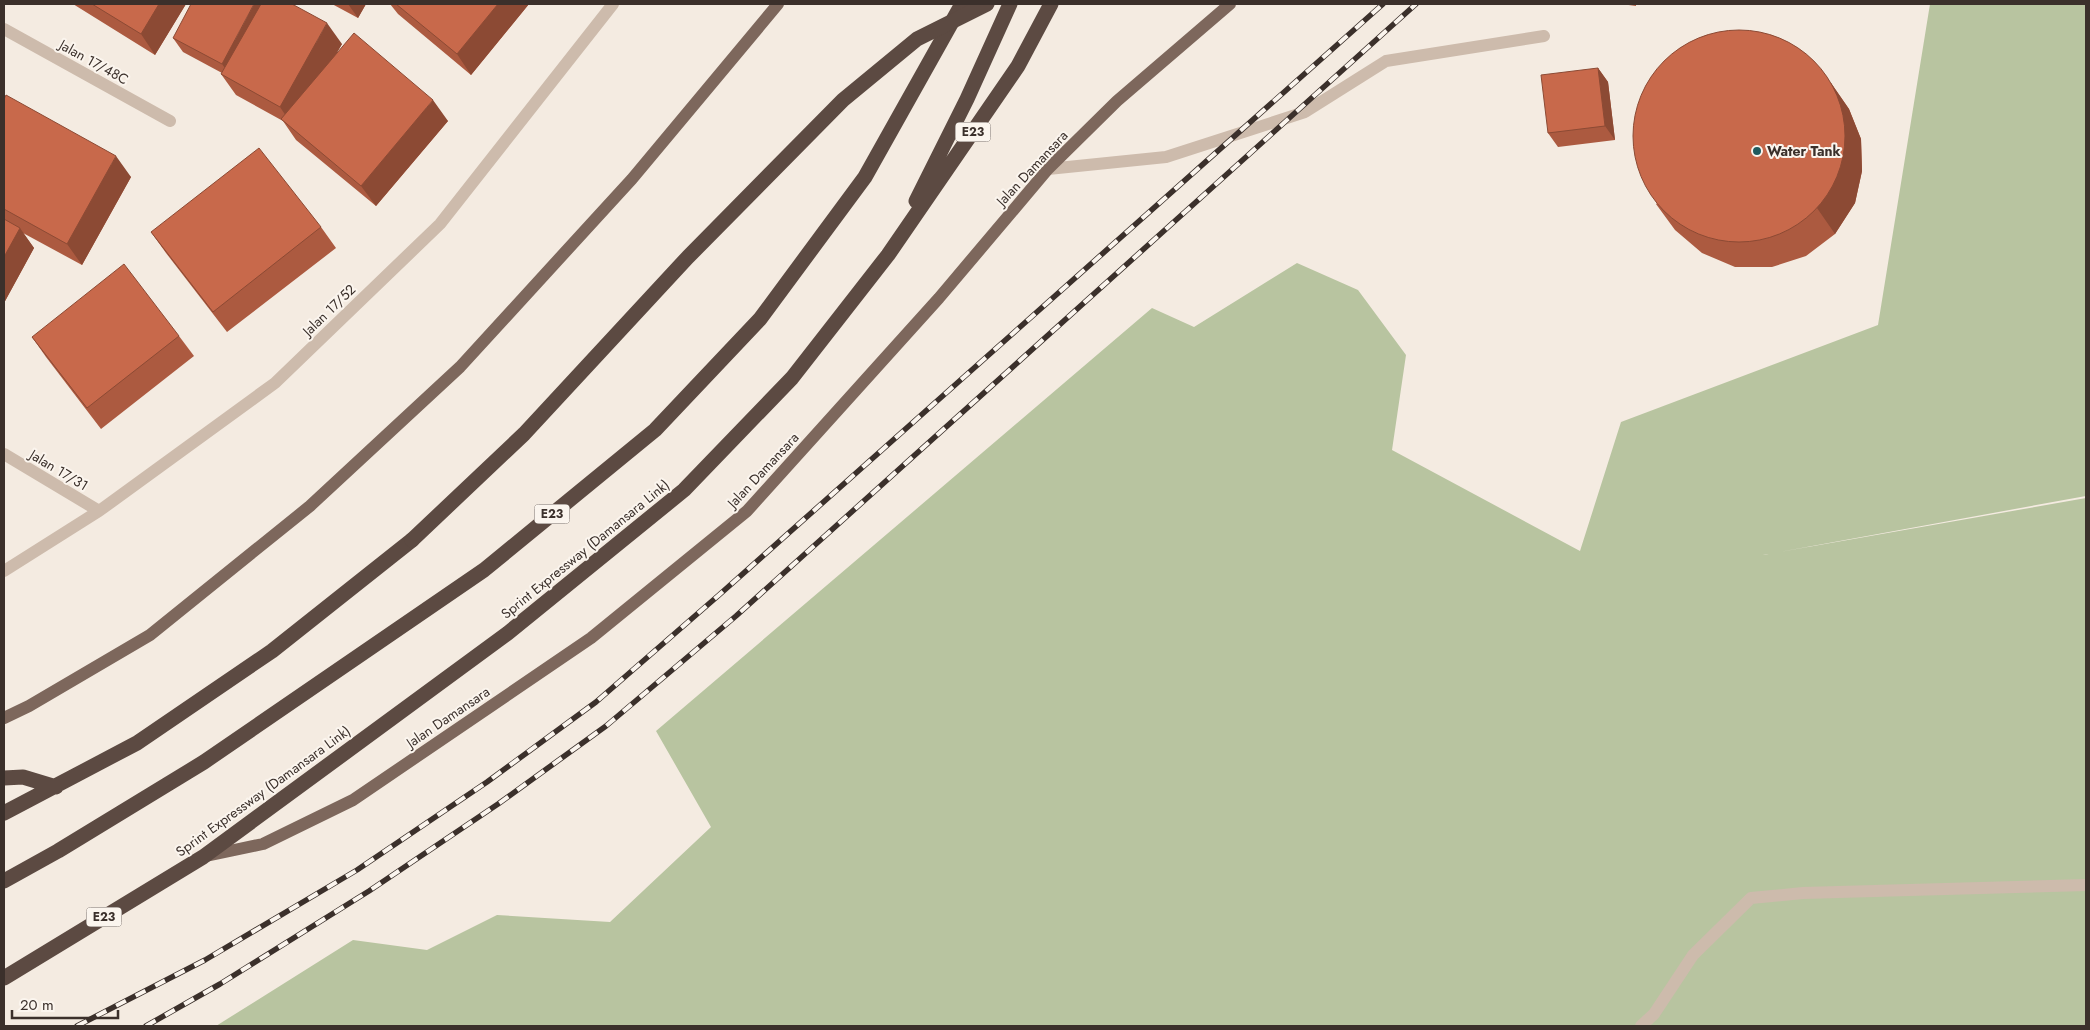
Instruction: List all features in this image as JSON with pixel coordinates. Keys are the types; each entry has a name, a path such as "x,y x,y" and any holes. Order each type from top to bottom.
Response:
{"highway":[{"name":"E23","path":"4,881 58,852 204,762 484,570 655,430 760,319 865,177 962,4"},
{"path":"4,813 138,743 272,652 412,540 524,434 688,257 843,100 917,39 987,4"},
{"path":"888,256 967,99 1010,4"},
{"name":"Sprint Expressway (Damansara Link)","path":"4,978 203,857 508,633 684,490 792,378 888,256 1018,66 1051,4"},
{"path":"4,778 23,778 56,787"}],"main road":[{"path":"4,718 29,706 150,635 310,506 460,367 632,178 778,4"},
{"name":"Jalan Damansara","path":"203,857 263,844 353,800 591,638 748,512 939,298 1048,169 1117,101 1230,4"}],"street":[{"name":"Jalan 17/52","path":"4,571 99,511 275,383 440,224 613,4"},
{"name":"Jalan 17/48C","path":"4,29 170,122"},
{"path":"1048,169 1166,157 1306,112 1386,61 1544,36"},
{"name":"Jalan 17/31","path":"4,454 99,511"},
{"path":"1641,1026 1654,1014 1693,956 1751,898 1813,892 2086,885"}],"green space":[{"path":"1930,4 2086,4 2086,496 1763,555 2086,498 2086,1026 216,1026 353,940 427,950 497,915 610,922 711,827 656,731 1152,308 1194,327 1297,263 1358,290 1406,355 1392,450 1580,551 1621,422 1878,325"}],"building":[{"path":"92,4 159,4 141,34"},
{"path":"191,4 254,4 222,64 173,38"},
{"path":"261,4 292,4 327,23 280,107 221,74"},
{"path":"396,4 498,4 457,54"},
{"name":"Water Tank","path":"1739,30 1770,35 1798,48 1814,61 1827,77 1840,105 1845,136 1840,167 1827,195 1814,211 1798,224 1770,237 1739,242 1708,237 1680,224 1664,211 1651,195 1638,167 1633,136 1638,105 1651,77 1664,61 1680,48 1708,35"},
{"path":"354,33 433,100 361,186 281,119"},
{"path":"1598,68 1605,126 1548,133 1541,75"},
{"path":"6,95 116,156 67,244 4,209 4,99"},
{"path":"259,148 321,227 213,312 151,232"},
{"path":"4,219 20,228 4,257"},
{"path":"124,264 179,336 87,408 32,337"}],"railway":[{"path":"77,1026 205,960 357,870 487,782 596,702 719,595 1383,4"},
{"path":"146,1026 220,984 369,891 498,804 606,726 736,616 1416,4"}],"place":[{"name":"Water Tank","path":"1757,151"}]}
